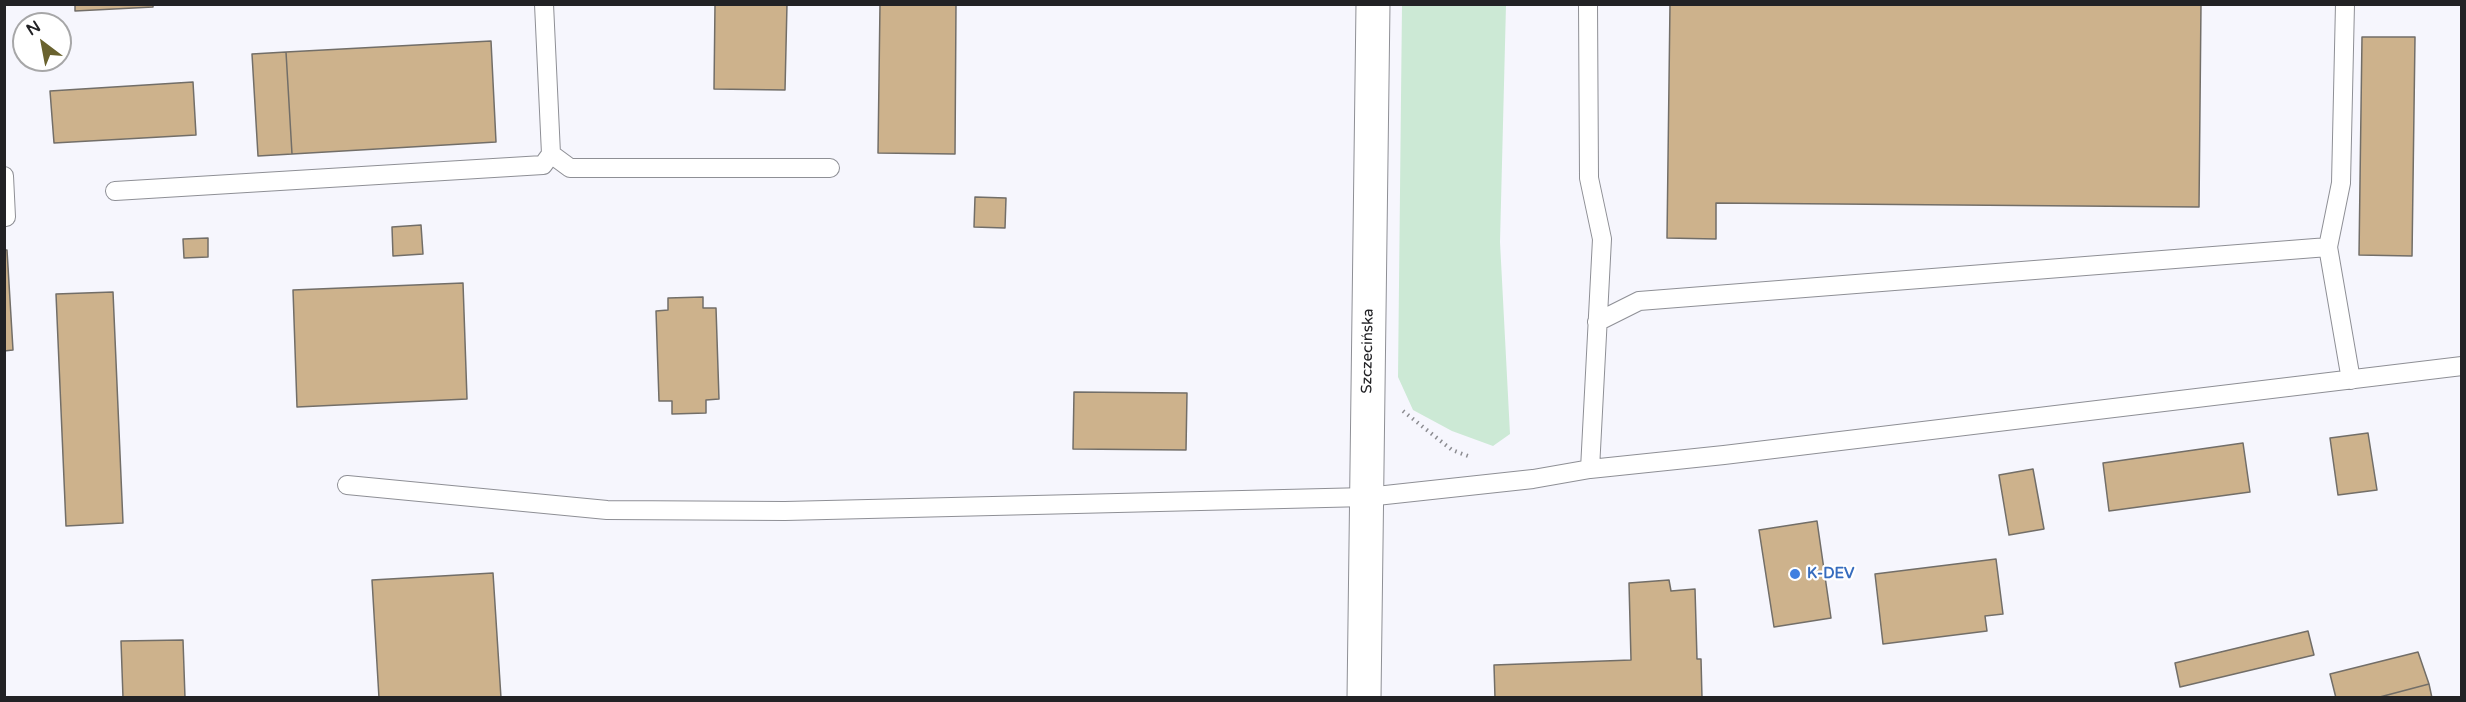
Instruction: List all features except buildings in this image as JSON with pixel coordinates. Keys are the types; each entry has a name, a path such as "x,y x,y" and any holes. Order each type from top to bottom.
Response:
{"main road":[{"name":"Szczecińska","path":"1364,698 1373,4"}],"lane":[{"path":"115,191 543,165 551,154 544,4"},
{"path":"1588,4 1589,178 1602,239 1590,468"},
{"path":"2345,4 2342,183 2328,247 2351,380"},
{"path":"551,154 570,168 830,168"},
{"path":"4,176 6,217"},
{"path":"1598,322 1639,301 2328,247"},
{"path":"347,484 607,510 785,511 1366,496 1533,479 1590,468 1736,454 2462,366"}],"path":[{"path":"1368,366 1385,392 1411,419 1452,450 1472,457"}],"green space":[{"path":"1402,5 1506,5 1500,242 1510,434 1493,446 1452,431 1413,410 1398,377"}],"place":[{"name":"K-DEV","path":"1795,574"}]}
